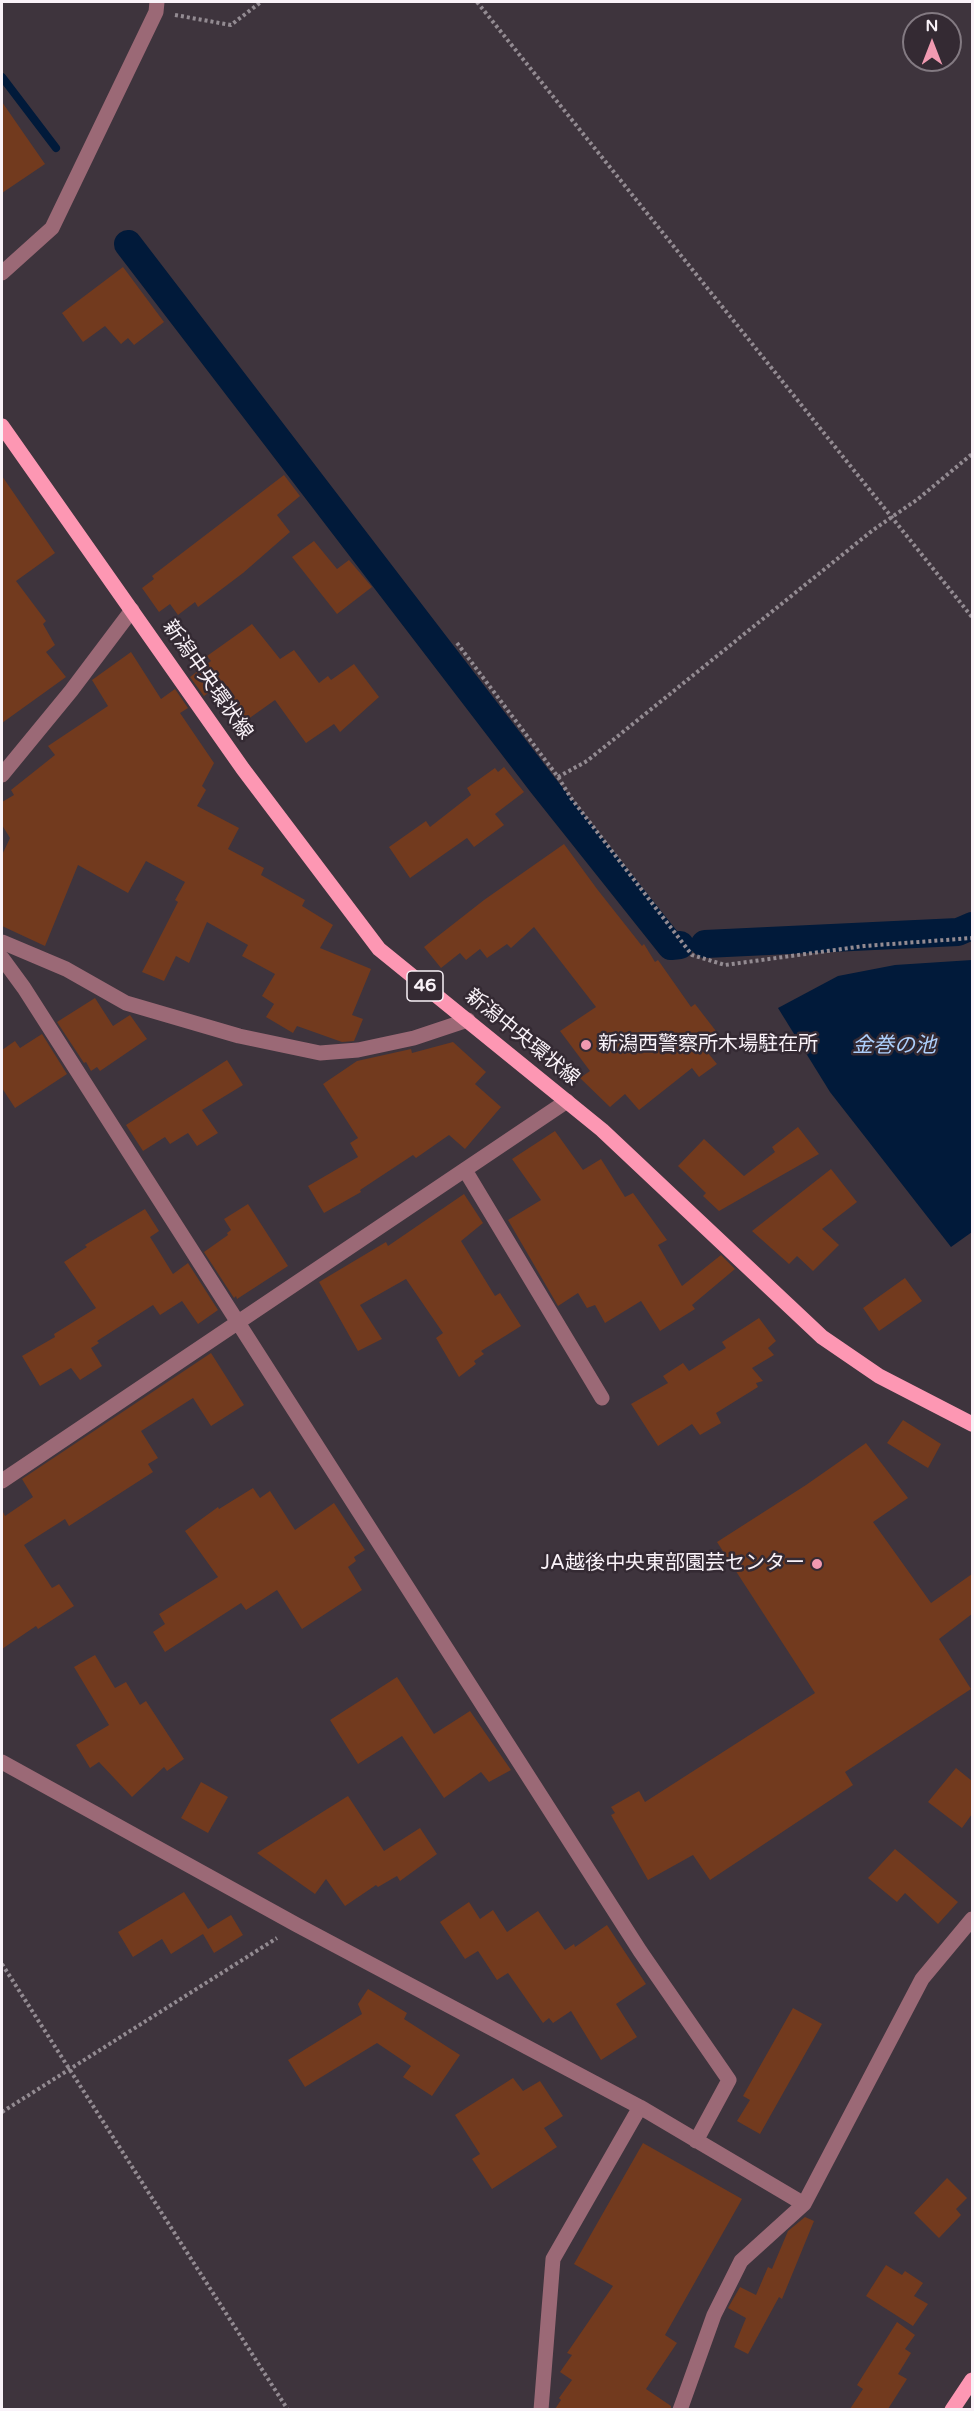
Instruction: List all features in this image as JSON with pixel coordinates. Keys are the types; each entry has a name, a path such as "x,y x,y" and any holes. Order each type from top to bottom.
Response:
{"main road":[{"name":"新潟中央環状線","path":"2,426 243,769 379,949 602,1130 822,1337 879,1376 972,1424"},
{"path":"952,2409 972,2380"}],"street":[{"path":"2,273 52,228 157,7"},
{"path":"2,775 71,691 132,610"},
{"path":"2,942 66,969 126,1003 239,1036 320,1053 358,1050 414,1038 468,1020"},
{"path":"2,958 37,1008 640,1951 729,2080 696,2141"},
{"path":"2,1480 567,1101"},
{"path":"465,1170 602,1398"},
{"path":"2,1762 297,1925 640,2108 804,2204"},
{"path":"680,2409 714,2314 741,2262 804,2204 922,1979 972,1919"},
{"path":"541,2409 553,2259 640,2108"}],"path":[{"path":"157,7 231,25 261,2"},
{"path":"477,2 972,617"},
{"path":"558,777 587,761 864,537 891,519 972,454"},
{"path":"457,643 558,777 571,798 692,955 725,965 864,946 972,938"},
{"path":"2,2112 297,1925"},
{"path":"2,1964 288,2409"}],"water":[{"name":"金巻の池","path":"972,960 972,1232 951,1247 830,1092 778,1008 838,976 895,965"}],"building":[{"path":"2,102 45,164 2,193"},
{"path":"123,267 164,322 134,345 128,338 121,344 105,326 83,342 62,313"},
{"path":"284,475 300,496 277,515 290,532 243,573 198,607 195,602 178,615 170,604 159,612 142,588 154,579 152,576"},
{"path":"2,476 55,553 16,581 46,621 43,624 55,645 46,652 66,677 2,723"},
{"path":"314,541 337,569 349,560 372,587 337,614 292,557"},
{"path":"252,624 280,659 294,650 319,683 328,676 331,680 354,664 379,697 340,732 334,724 306,743 275,700 244,722 218,686 204,696 190,677 211,661 207,656"},
{"path":"131,652 161,699 175,689 188,708 180,713 214,763 202,786 206,790 197,806 239,828 228,849 264,868 261,875 305,900 302,906 333,925 320,948 371,969 352,1015 363,1019 354,1041 342,1042 297,1026 293,1033 266,1017 274,1004 262,996 275,974 242,956 248,945 207,922 189,963 176,956 164,981 142,972 178,902 175,900 185,882 146,861 128,893 78,865 45,946 2,926 2,855 10,838 2,825 2,802 14,795 11,790 55,755 48,746 108,706 92,680"},
{"path":"504,767 524,792 495,814 504,825 474,847 467,838 410,878 389,847 426,821 430,827 471,795 467,788 495,768 498,772"},
{"path":"564,844 642,946 644,944 655,962 658,960 691,1007 695,1004 719,1035 703,1047 717,1064 699,1077 692,1068 639,1110 625,1094 610,1107 580,1078 590,1071 560,1031 596,1007 534,927 511,948 507,944 487,958 480,949 466,960 460,953 441,968 424,947 484,900"},
{"path":"95,998 113,1026 130,1015 147,1039 100,1071 97,1067 91,1071 57,1022"},
{"path":"42,1034 67,1074 15,1108 2,1088 2,1050 15,1041 20,1048"},
{"path":"453,1042 486,1072 475,1084 501,1107 465,1149 449,1135 416,1158 413,1155 360,1190 361,1192 324,1213 308,1186 358,1157 350,1143 358,1138 323,1084 357,1061 411,1049 412,1053"},
{"path":"227,1060 243,1085 202,1110 218,1133 197,1146 188,1133 170,1144 165,1137 143,1151 126,1125"},
{"path":"798,1127 819,1154 719,1211 703,1196 706,1193 678,1166 704,1139 744,1176 775,1152 772,1147"},
{"path":"555,1131 583,1170 601,1159 625,1197 633,1193 667,1240 658,1245 682,1286 721,1255 735,1269 692,1305 695,1309 660,1331 641,1301 605,1323 595,1305 587,1308 578,1293 558,1306 508,1220 541,1200 512,1159"},
{"path":"831,1169 857,1202 822,1229 839,1245 813,1271 797,1256 789,1264 752,1231"},
{"path":"464,1194 483,1223 461,1241 495,1296 500,1293 521,1326 481,1351 484,1354 474,1361 476,1364 459,1377 436,1338 443,1333 406,1279 360,1305 382,1339 358,1351 319,1282 386,1242 388,1246"},
{"path":"248,1204 288,1266 237,1299 236,1296 234,1298 204,1252 228,1235 227,1233 231,1230 224,1219"},
{"path":"145,1209 159,1231 150,1237 173,1274 188,1263 218,1310 198,1324 182,1301 160,1315 153,1305 97,1341 99,1343 91,1348 102,1366 80,1380 71,1368 40,1386 22,1356 55,1337 54,1334 96,1308 64,1262 87,1247 85,1245"},
{"path":"905,1278 922,1301 879,1331 863,1308"},
{"path":"759,1318 776,1341 768,1348 774,1355 752,1368 763,1381 756,1383 758,1387 716,1413 721,1423 700,1435 692,1424 658,1446 631,1404 668,1383 663,1376 683,1363 689,1371 726,1348 722,1342"},
{"path":"211,1353 244,1405 211,1426 193,1398 141,1431 158,1458 148,1464 153,1472 69,1526 65,1519 24,1545 52,1588 59,1584 74,1606 38,1629 36,1626 2,1649 2,1510 5,1516 33,1497 22,1479"},
{"path":"903,1420 941,1444 928,1468 887,1443"},
{"path":"866,1443 908,1498 873,1522 931,1603 972,1574 972,1614 939,1639 971,1689 845,1772 853,1785 710,1880 693,1855 648,1880 611,1815 615,1813 611,1807 639,1791 645,1802 815,1693 717,1542"},
{"path":"253,1488 260,1498 270,1491 295,1530 334,1503 365,1550 354,1557 356,1561 348,1567 362,1590 302,1629 277,1590 246,1610 241,1603 165,1652 153,1632 165,1624 159,1614 218,1577 185,1531 218,1507 219,1509"},
{"path":"95,1655 115,1688 126,1682 140,1705 146,1701 184,1759 167,1771 164,1767 132,1797 99,1762 90,1768 76,1745 109,1725 74,1667"},
{"path":"397,1677 434,1734 470,1711 511,1770 489,1782 481,1772 444,1798 402,1736 358,1764 330,1720"},
{"path":"956,1768 972,1781 972,1814 962,1828 928,1802"},
{"path":"201,1782 228,1797 208,1833 181,1818"},
{"path":"348,1796 384,1851 420,1828 437,1854 400,1881 397,1876 378,1887 376,1885 345,1906 326,1879 315,1894 257,1853"},
{"path":"895,1849 958,1902 938,1924 905,1893 897,1902 868,1878"},
{"path":"184,1892 208,1929 231,1915 243,1935 214,1953 203,1934 171,1954 162,1939 133,1957 118,1932"},
{"path":"469,1902 480,1919 493,1910 507,1932 538,1911 565,1950 574,1944 575,1947 607,1925 646,1984 616,2004 637,2037 601,2060 571,2011 553,2023 549,2018 543,2023 508,1973 497,1980 478,1951 465,1959 440,1922"},
{"path":"368,1989 407,2013 404,2019 460,2055 432,2096 403,2077 411,2066 377,2043 305,2087 288,2060 362,2014 358,2004"},
{"path":"793,2008 822,2024 760,2134 737,2121 750,2100 743,2096"},
{"path":"513,2078 523,2091 540,2081 563,2116 544,2128 557,2147 492,2189 472,2159 480,2154 455,2115"},
{"path":"643,2143 742,2199 665,2335 677,2343 646,2389 671,2406 671,2409 555,2409 561,2400 559,2398 572,2380 560,2372 572,2355 567,2353 613,2286 574,2264"},
{"path":"947,2178 967,2198 956,2209 961,2215 939,2238 914,2213"},
{"path":"805,2217 814,2221 782,2299 779,2297 748,2354 734,2347 746,2318 728,2308 740,2287 756,2295 768,2267 772,2269 788,2231"},
{"path":"886,2265 902,2275 905,2271 923,2283 914,2296 928,2304 913,2326 866,2296"},
{"path":"897,2322 915,2335 905,2349 911,2353 898,2374 907,2379 888,2409 850,2409 863,2389 857,2385"}],"waterway":[{"path":"2,77 56,148"},
{"path":"128,244 542,784 671,946 680,945"},
{"path":"705,944 958,932 972,926"}],"place":[{"name":"新潟西警察所木場駐在所","path":"586,1045"},
{"name":"JA越後中央東部園芸センター","path":"817,1564"}]}
